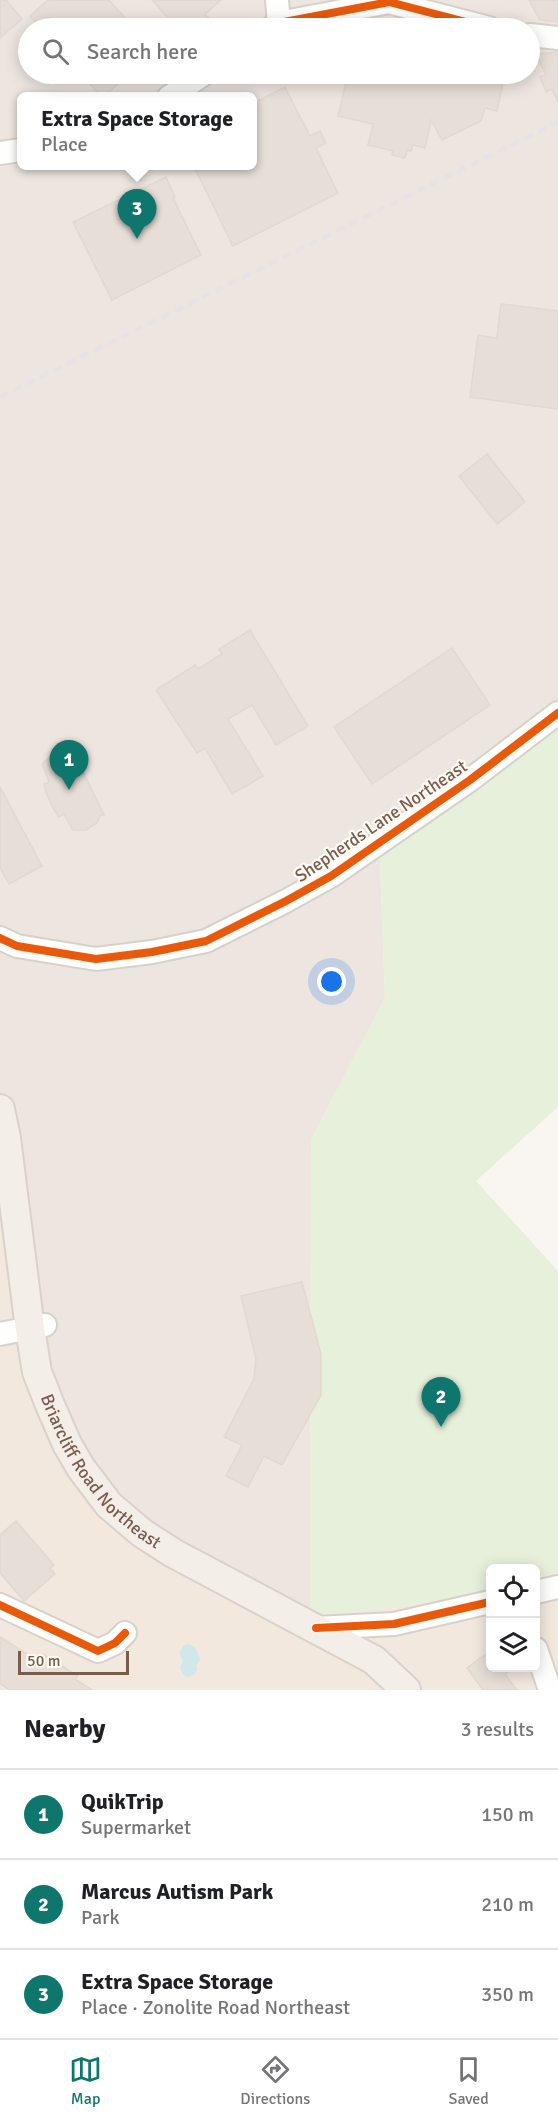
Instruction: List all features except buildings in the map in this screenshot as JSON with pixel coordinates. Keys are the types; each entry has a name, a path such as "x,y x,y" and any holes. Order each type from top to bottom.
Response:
{"main road":[{"name":"Briarcliff Road Northeast","path":"0,1109 37,1327 37,1372 56,1420 81,1468 109,1504 142,1533 173,1553 374,1660 406,1690"}],"street":[{"path":"276,18 277,0"},
{"path":"312,18 391,1 453,18"},
{"path":"540,36 558,38"},
{"path":"175,92 188,84"},
{"path":"0,153 17,151"},
{"name":"Shepherds Lane Northeast","path":"0,938 16,946 96,959 152,952 206,941 331,876 470,780 558,713"},
{"path":"0,1334 37,1327"},
{"path":"540,1591 558,1587"},
{"path":"316,1628 394,1624 486,1603"},
{"path":"0,1605 98,1651 115,1643 126,1633"},
{"path":"540,1661 550,1690"}],"shaded area":[{"path":"0,0 558,0 558,701 491,749 379,836 385,998 311,1140 310,1617 143,1546 64,1475 34,1383 0,1099"},
{"path":"0,1099 64,1475 143,1546 310,1617 486,1595 486,1672 540,1672 540,1585 558,1580 558,1690 0,1690"}],"green space":[{"path":"558,701 558,1107 476,1181 558,1271 558,1580 540,1585 540,1564 486,1564 486,1595 310,1617 311,1140 385,998 379,835"}],"water":[{"path":"189,1644 195,1647 200,1659 194,1675 188,1677 183,1675 180,1667 183,1661 179,1653 184,1645"}],"railway":[{"path":"0,397 558,122"}],"cycle path":[{"path":"305,18 389,2 451,18"},
{"path":"0,938 17,946 96,959 152,952 206,941 331,876 470,780 558,713"},
{"path":"316,1628 394,1624 486,1603"},
{"path":"0,1605 98,1651 115,1643 125,1633"}],"place":[{"name":"Extra Space Storage","path":"137,239"},
{"name":"QuikTrip","path":"69,790"},
{"name":"Marcus Autism Park","path":"441,1427"}]}
